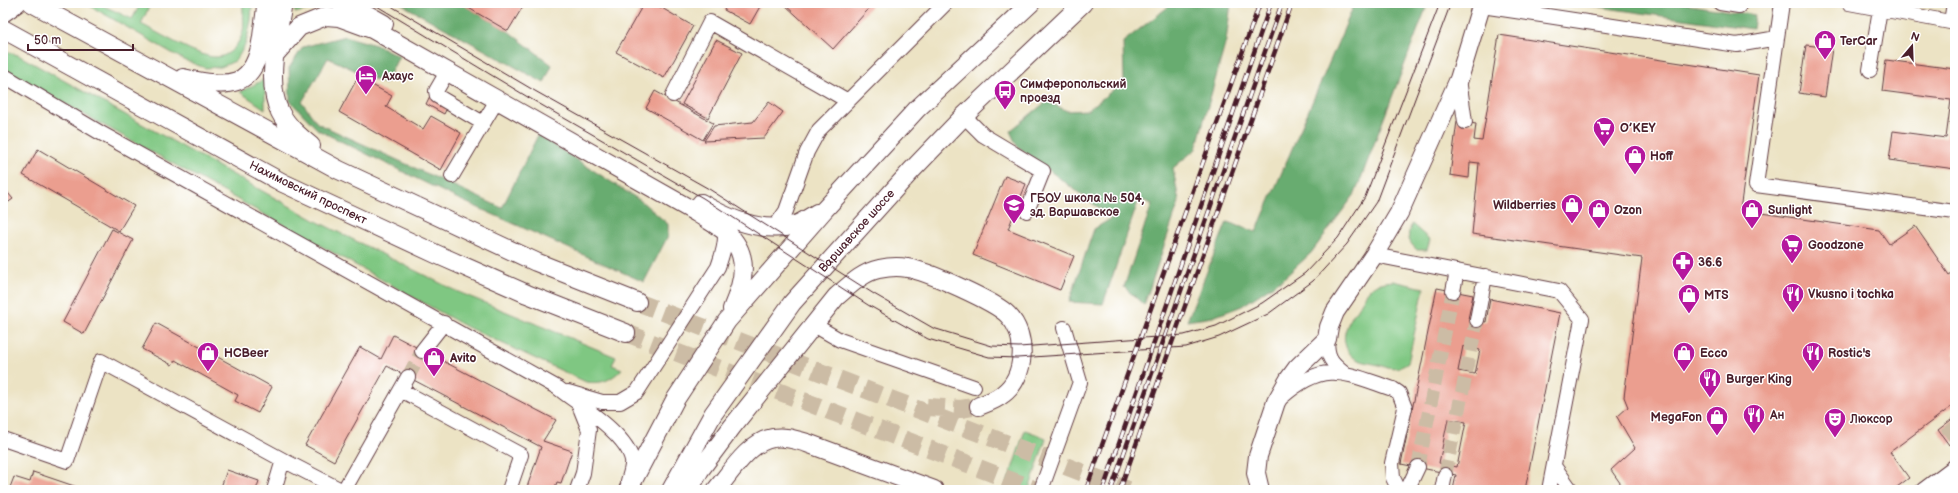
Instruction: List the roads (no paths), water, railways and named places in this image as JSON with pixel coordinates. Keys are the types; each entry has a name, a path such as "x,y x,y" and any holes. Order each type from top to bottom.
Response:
{"main road":[{"path":"3,13 17,3"},
{"path":"32,3 338,170 536,262 637,302"},
{"path":"161,73 208,83 225,84 244,79 253,69 259,54 266,3"},
{"path":"283,3 273,86 280,112 294,131 338,170"},
{"path":"347,3 720,214 759,228 795,225 825,209"},
{"path":"627,490 675,400 727,321 825,209 917,109 1031,3"},
{"name":"Варшавское шоссе","path":"671,490 713,414 792,303 911,171 964,116 1083,3"},
{"path":"1260,490 1256,473 1258,456 1276,402 1288,379 1297,368 1321,347 1327,339 1329,326 1334,312 1374,255 1399,213 1459,79 1482,5"},
{"path":"276,53 298,27 326,16 339,17 372,29 697,213 726,232 739,248 743,259 739,292 727,321"},
{"name":"Нахимовский проспект","path":"3,29 284,183 436,254 527,294 626,333"},
{"path":"689,490 700,470 732,427 836,297 852,283 878,269 907,268 994,303 1009,315 1022,342 1021,360 1015,381 1004,394 993,401 979,406"},
{"path":"716,490 742,458 757,444 772,438 788,438 807,443 934,490"}],"street":[{"path":"775,227 786,211 807,152 819,130 946,3"},
{"path":"1720,3 1739,6"},
{"path":"1782,3 1756,185 1955,212"},
{"path":"1858,4 1953,23 1954,3"},
{"path":"1482,5 1737,45 1777,38"},
{"path":"1870,70 1880,9"},
{"path":"673,95 710,22 848,101"},
{"path":"447,72 436,91 437,96 483,124"},
{"path":"3,75 99,132 558,388 619,436 628,448 632,461 627,490"},
{"path":"1459,79 1465,122"},
{"path":"452,176 496,100"},
{"path":"964,116 983,135 1043,171 1027,211"},
{"path":"558,388 602,402 620,402 636,392 718,267 724,252 726,232 720,214"},
{"path":"1374,255 1559,291 1582,319 1549,490"},
{"path":"1453,291 1457,271"},
{"path":"1477,320 1486,276"},
{"path":"422,350 444,324"},
{"path":"814,325 840,340 974,387"},
{"path":"1041,490 1080,382 1064,328"},
{"path":"1327,339 1327,352 1330,359 1345,373"},
{"path":"3,439 67,461 101,360 283,460 342,490 408,377"},
{"path":"1276,402 1295,385 1307,378 1329,371 1345,373 1393,388 1403,399 1405,408 1392,463 1393,478 1400,490"},
{"path":"401,390 520,455 509,490"},
{"path":"578,490 583,473 589,430 579,405"},
{"path":"274,490 283,460"},
{"path":"1554,466 1571,490"},
{"path":"1923,490 1955,466"},
{"path":"1407,490 1418,467"},
{"path":"1442,490 1445,475"},
{"path":"1935,490 1955,483"}],"tunnel":[{"path":"1418,467 1453,291"},
{"path":"637,302 1128,490"},
{"path":"1445,475 1477,320"},
{"path":"626,333 1036,490"},
{"path":"408,377 422,351"},
{"path":"927,407 961,409 979,406"},
{"path":"1945,436 1955,428"}],"tram line":[{"path":"372,3 531,99 703,198 868,305 928,339 989,357 1017,358 1186,347 1219,337 1268,314 1313,281 1347,244 1376,202 1451,3"},
{"path":"386,3 535,91 709,189 874,294 933,328 992,346 1019,347 1184,335 1216,326 1262,303 1305,273 1338,238 1365,197 1440,3"}],"railway":[{"path":"1086,490 1260,3"},
{"path":"1103,490 1271,3"},
{"path":"1111,490 1282,3"},
{"path":"1120,490 1292,3"}],"place":[{"name":"TerCar","path":"1825,60"},
{"name":"Ахаус","path":"366,96"},
{"name":"Симферопольский проезд","path":"1005,110"},
{"name":"O’KEY","path":"1604,148"},
{"name":"Hoff","path":"1635,176"},
{"name":"ГБОУ школа № 504, зд. Варшавское","path":"1014,224"},
{"name":"Wildberries","path":"1572,224"},
{"name":"Ozon","path":"1599,230"},
{"name":"Sunlight","path":"1752,230"},
{"name":"Goodzone","path":"1792,264"},
{"name":"36.6","path":"1683,282"},
{"name":"MTS","path":"1689,314"},
{"name":"Vkusno i tochka","path":"1793,314"},
{"name":"HCBeer","path":"208,372"},
{"name":"Ecco","path":"1684,372"},
{"name":"Rostic's","path":"1813,372"},
{"name":"Avito","path":"434,378"},
{"name":"Burger King","path":"1710,398"},
{"name":"Ан","path":"1754,434"},
{"name":"MegaFon","path":"1717,436"},
{"name":"Люксор","path":"1835,438"}]}
